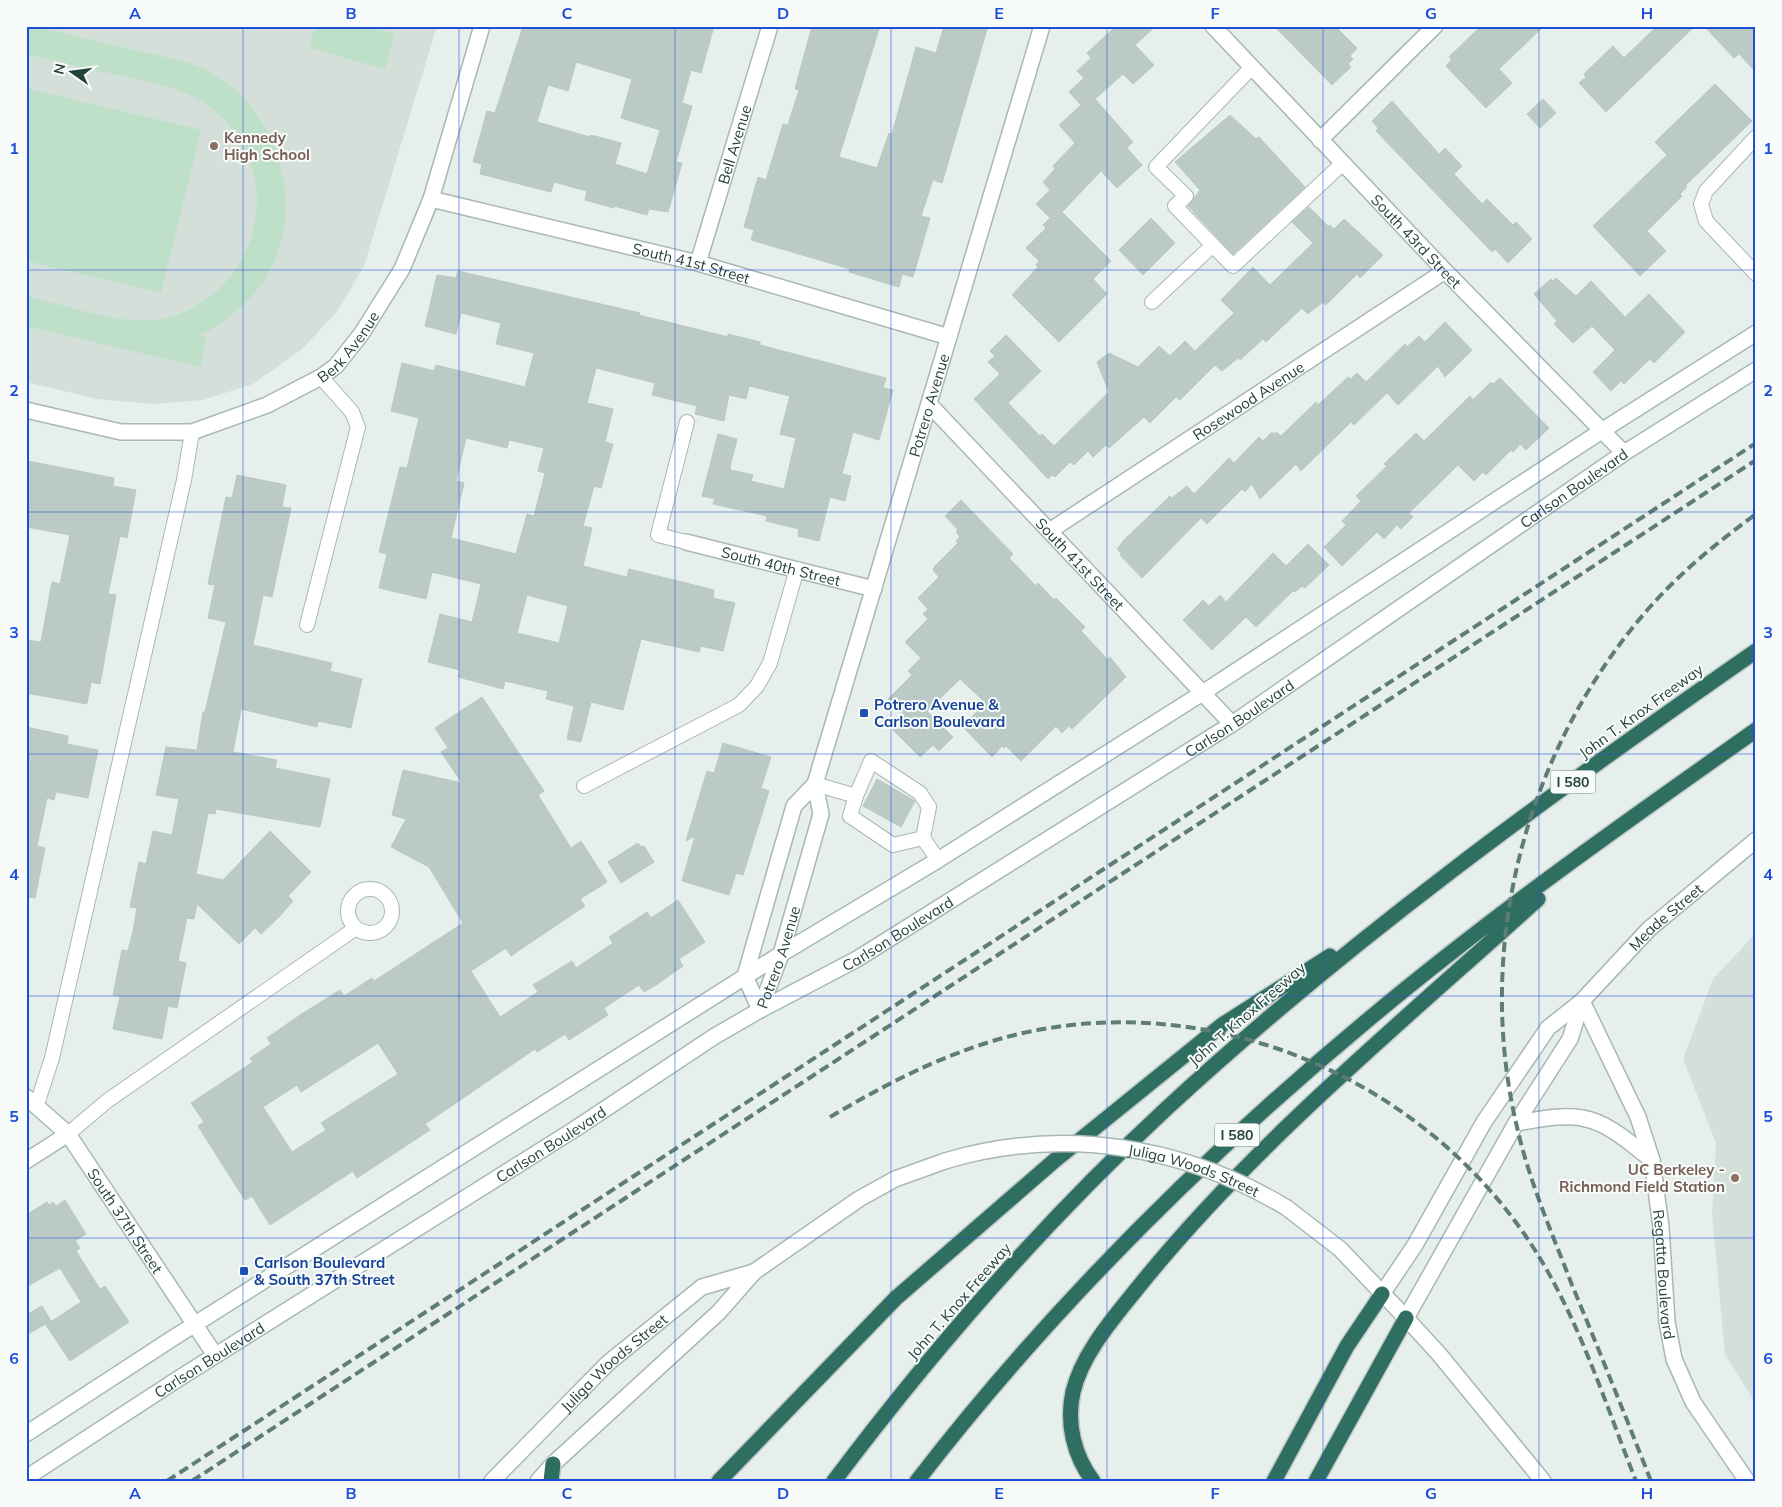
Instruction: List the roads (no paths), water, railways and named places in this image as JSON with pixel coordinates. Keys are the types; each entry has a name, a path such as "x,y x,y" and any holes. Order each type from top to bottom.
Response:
{"highway":[{"name":"John T. Knox Freeway","path":"834,1481 900,1396 1028,1248 1124,1149 1263,1022 1393,917 1553,796 1756,651"},
{"name":"I 580","path":"917,1481 1050,1323 1151,1216 1216,1154 1320,1061 1408,987 1604,839 1756,730"},
{"path":"1093,1481 1074,1443 1071,1426 1073,1392 1086,1360 1125,1304 1188,1229 1263,1150 1604,839"},
{"path":"720,1479 896,1298 1054,1161 1222,1025 1393,917"},
{"path":"1274,1481 1347,1346 1382,1294"},
{"path":"1316,1481 1406,1318"},
{"path":"551,1481 553,1464"}],"street":[{"name":"Berk Avenue","path":"26,410 121,432 192,432 266,405 321,377 336,366 362,332 402,268 431,198 482,26"},
{"name":"Bell Avenue","path":"698,263 770,26"},
{"name":"Potrero Avenue","path":"760,1010 746,976 794,806 815,784 1042,26"},
{"name":"South 43rd Street","path":"1213,26 1445,271 1624,454"},
{"path":"1320,140 1435,26"},
{"name":"South 41st Street","path":"431,198 698,263 949,337"},
{"name":"Rosewood Avenue","path":"1051,530 1445,271"},
{"name":"Carlson Boulevard","path":"26,1434 196,1324 746,976 938,860 1204,692 1602,430 1756,333"},
{"name":"Carlson Boulevard","path":"26,1478 215,1355 575,1129 715,1036 760,1010 858,959 1232,724 1624,454 1756,370"},
{"name":"South 41st Street","path":"929,404 1051,530 1232,724"},
{"name":"South 40th Street","path":"686,542 874,589"},
{"name":"Potrero Avenue","path":"760,1010 781,954 821,814 815,784"},
{"name":"Meade Street","path":"1582,1001 1649,929 1756,840"},
{"path":"1406,1318 1516,1123 1570,1039 1582,1001"},
{"path":"1382,1294 1415,1245 1471,1143 1520,1067 1548,1028 1582,1001"},
{"name":"Regatta Boulevard","path":"1582,1001 1638,1117 1652,1160 1661,1227 1667,1322 1674,1359 1693,1402 1747,1481"},
{"name":"South 37th Street","path":"31,1100 68,1134 215,1355"},
{"path":"1516,1123 1568,1117 1583,1118 1613,1130 1652,1160"},
{"path":"26,1161 68,1134"},
{"name":"Juliga Woods Street","path":"538,1481 553,1464 719,1312 754,1272 859,1199 903,1176 945,1161 994,1148 1033,1143 1073,1142 1114,1146 1169,1156 1244,1184 1287,1208 1340,1249 1406,1318 1445,1362 1543,1481"},
{"name":"Juliga Woods Street","path":"492,1481 608,1363 702,1287 754,1272"}],"lane":[{"path":"1252,68 1156,167 1186,196 1175,206 1232,266 1343,163"},
{"path":"1756,137 1706,191 1701,204 1706,221 1756,274"},
{"path":"1152,302 1213,245"},
{"path":"307,625 358,427 352,412 321,377"},
{"path":"686,542 658,535 687,422"},
{"path":"31,1100 52,1058 184,480 192,432"},
{"path":"584,786 739,705 757,686 770,663 797,569"},
{"path":"923,838 893,845 850,816 856,796 871,761 920,793 929,807 923,838 938,860"},
{"path":"815,784 856,796"},
{"path":"68,1134 107,1101 356,928"}],"railway":[{"path":"167,1481 1756,443"},
{"path":"192,1481 1756,460"},
{"path":"1651,1481 1549,1226 1534,1187 1522,1147 1505,1059 1502,991 1507,923 1520,856 1540,791 1567,728 1602,670 1643,615 1669,587 1711,549 1756,514"},
{"path":"830,1117 899,1079 972,1048 1023,1033 1095,1023 1166,1024 1236,1037 1304,1059 1368,1090 1427,1130 1480,1179 1525,1235 1543,1263 1574,1323 1636,1481"}],"place":[{"name":"Kennedy High School","path":"214,146"},
{"name":"Potrero Avenue & Carlson Boulevard","path":"864,713"},
{"name":"UC Berkeley - Richmond Field Station","path":"1735,1178"},
{"name":"Carlson Boulevard & South 37th Street","path":"244,1271"}]}
